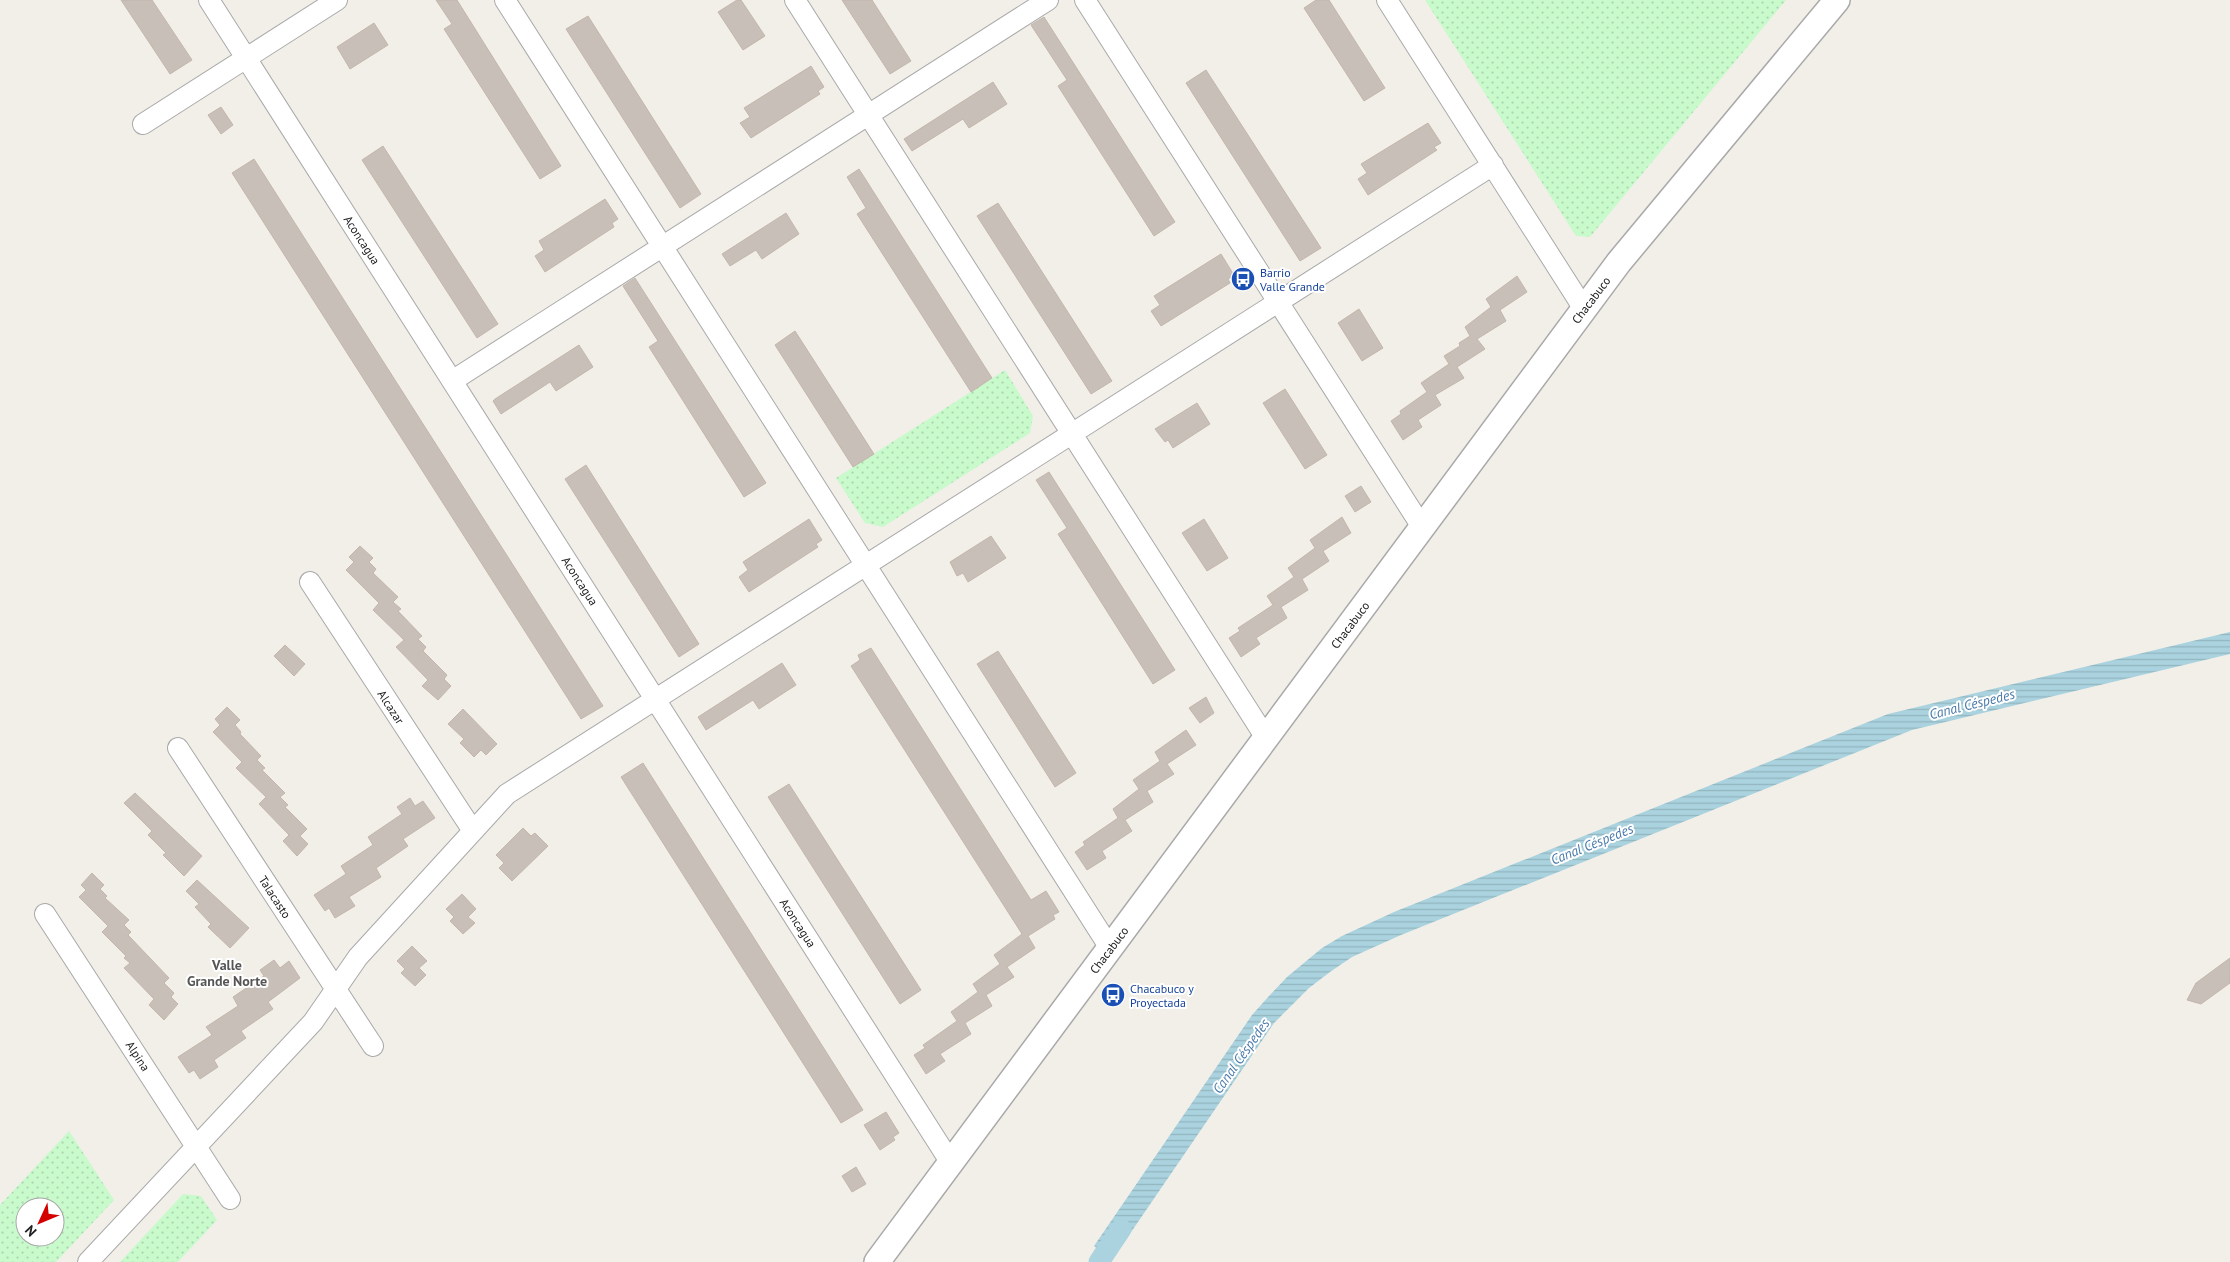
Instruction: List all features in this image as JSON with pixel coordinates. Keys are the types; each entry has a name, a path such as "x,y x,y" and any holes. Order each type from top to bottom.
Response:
{"street":[{"name":"Aconcagua","path":"209,0 951,1163"},
{"path":"143,124 337,0"},
{"path":"505,0 1110,948"},
{"path":"795,0 1266,738"},
{"path":"452,381 1048,0"},
{"path":"1085,0 1422,528"},
{"path":"1387,0 1584,309"},
{"name":"Chacabuco","path":"877,1262 1619,262 1837,0"},
{"path":"88,1262 313,1022 358,957 507,794 1493,165"},
{"name":"Alcazar","path":"310,582 473,831"},
{"name":"Talacasto","path":"178,748 373,1046"},
{"name":"Alpina","path":"45,914 230,1199"}],"green space":[{"path":"1425,0 1786,0 1590,237 1576,236"},
{"path":"1005,370 1033,416 1030,433 883,527 865,523 836,478"},
{"path":"69,1131 114,1200 56,1262 0,1262 0,1205"},
{"path":"183,1194 201,1196 217,1220 178,1262 120,1262"}],"water":[{"path":"2230,632 2230,654 1912,730 1401,935 1352,957 1309,988 1274,1023 1112,1260 1094,1246 1252,1015 1287,977 1322,948 1342,936 1394,912 1888,714"}],"building":[{"path":"121,0 152,0 192,60 170,74"},
{"path":"436,0 457,0 561,166 540,179 444,29 452,24"},
{"path":"737,0 741,0 765,36 743,50 718,12"},
{"path":"842,0 872,0 911,61 890,74"},
{"path":"1316,0 1329,0 1385,88 1364,101 1304,8"},
{"path":"588,16 701,194 680,208 566,29"},
{"path":"1044,17 1175,222 1154,236 1058,86 1067,80 1031,25"},
{"path":"374,23 388,45 350,69 337,47"},
{"path":"811,66 824,87 818,91 820,94 751,138 740,123 750,117 744,108"},
{"path":"1206,70 1321,248 1300,261 1186,83"},
{"path":"993,82 1007,104 969,128 963,119 912,151 904,139"},
{"path":"221,107 233,125 221,134 208,115"},
{"path":"1428,123 1441,143 1434,147 1437,150 1368,195 1358,179 1367,173 1361,164"},
{"path":"383,146 498,324 477,338 362,160"},
{"path":"254,159 603,706 581,719 232,173"},
{"path":"859,169 992,378 971,392 857,214 866,208 847,177"},
{"path":"605,199 618,219 612,223 614,227 545,272 535,256 544,250 539,241"},
{"path":"998,203 1112,381 1091,394 977,216"},
{"path":"786,213 799,234 762,259 756,250 730,266 722,254"},
{"path":"1221,254 1234,275 1228,279 1230,283 1161,326 1151,311 1160,305 1154,296"},
{"path":"1517,276 1527,292 1500,310 1506,321 1477,339 1485,349 1457,367 1464,378 1435,395 1441,405 1418,420 1422,427 1403,440 1391,421 1401,414 1400,411 1427,392 1421,383 1449,364 1444,356 1460,346 1459,343 1470,336 1465,327 1491,307 1486,299"},
{"path":"635,278 766,483 744,497 649,347 658,341 623,286"},
{"path":"1359,309 1383,348 1362,361 1338,323"},
{"path":"795,331 874,454 853,467 775,345"},
{"path":"579,345 593,367 556,391 550,382 501,414 493,401 495,399"},
{"path":"1285,389 1327,455 1305,469 1263,403"},
{"path":"1197,403 1210,424 1173,448 1168,440 1165,442 1155,429"},
{"path":"586,465 699,644 679,657 565,479"},
{"path":"1049,472 1175,670 1153,684 1058,534 1067,528 1036,480"},
{"path":"1361,486 1371,502 1355,512 1345,496"},
{"path":"1342,517 1351,533 1323,551 1329,561 1302,579 1308,590 1281,607 1287,618 1256,638 1260,644 1241,657 1229,638 1240,631 1238,628 1273,605 1267,596 1294,577 1288,568 1315,548 1310,540"},
{"path":"809,519 822,540 816,544 818,547 749,592 739,577 748,570 743,562"},
{"path":"1204,519 1228,558 1207,571 1182,533"},
{"path":"991,536 1006,558 968,582 963,573 957,576 950,562"},
{"path":"360,546 373,558 369,562 376,569 373,573 398,597 393,602 401,609 398,611 422,636 418,639 426,647 423,651 447,675 444,679 451,686 438,700 422,686 428,680 396,647 404,640 373,610 379,603 346,570 354,562 349,557"},
{"path":"285,645 305,664 294,676 274,656"},
{"path":"871,648 1031,900 1046,891 1059,912 1053,915 1055,919 1028,936 1035,948 1007,967 1014,977 986,995 992,1006 965,1023 971,1034 940,1054 945,1061 926,1074 914,1055 925,1048 923,1045 957,1021 951,1012 978,992 973,984 1000,964 994,955 1022,934 851,666 860,660 858,655"},
{"path":"998,651 1076,773 1055,787 977,664"},
{"path":"782,663 796,685 759,709 753,700 706,730 698,717"},
{"path":"1206,697 1214,713 1200,723 1189,708"},
{"path":"227,707 240,720 235,725 241,732 240,734 261,756 257,760 265,768 262,770 285,793 280,797 288,805 285,807 307,829 300,836 308,844 297,856 283,841 289,835 259,804 266,797 236,768 242,762 213,732 220,725 215,719"},
{"path":"463,709 497,744 486,755 481,750 474,757 460,743 464,739 448,724"},
{"path":"1186,730 1196,745 1167,764 1174,774 1147,791 1153,802 1125,820 1132,831 1102,851 1106,858 1087,870 1075,852 1085,845 1083,842 1118,818 1113,809 1139,789 1133,780 1160,761 1155,752"},
{"path":"643,763 863,1110 841,1123 621,777"},
{"path":"789,784 921,990 900,1004 768,797"},
{"path":"135,793 202,856 184,876 163,855 166,853 148,835 152,831 124,803"},
{"path":"410,798 415,806 423,801 435,818 403,839 408,846 376,868 381,877 349,897 355,906 335,918 329,908 325,911 314,895 346,874 341,866 373,845 368,837 402,814 397,807"},
{"path":"523,828 531,836 535,833 548,846 512,881 499,868 504,863 496,855"},
{"path":"92,873 104,885 100,889 107,896 105,898 129,920 124,925 131,932 128,935 169,978 164,983 174,993 171,997 178,1004 164,1020 149,1005 154,999 124,968 130,963 124,958 126,956 102,932 108,926 79,897 86,890 81,885"},
{"path":"197,880 249,928 230,948 208,927 211,924 195,907 199,904 186,891"},
{"path":"462,894 476,909 468,917 475,923 463,934 450,921 454,917 446,909"},
{"path":"412,946 427,961 419,968 426,975 415,986 401,973 405,969 397,961"},
{"path":"2230,958 2230,983 2201,1004 2187,1000 2196,983"},
{"path":"274,960 280,968 289,961 300,978 268,1002 273,1009 241,1031 246,1038 214,1060 218,1067 200,1079 194,1070 189,1073 178,1057 212,1035 206,1027 238,1006 233,997 264,976 260,970"},
{"path":"886,1112 899,1133 893,1137 895,1140 880,1150 864,1125"},
{"path":"856,1167 866,1184 852,1192 842,1176"}],"waterway":[{"name":"Canal Céspedes","path":"1099,1262 1121,1229"}],"place":[{"name":"Barrio Valle Grande","path":"1243,279"},
{"name":"Chacabuco y Proyectada","path":"1113,995"}],"district":[{"name":"Valle Grande Norte","path":"227,974"}]}
